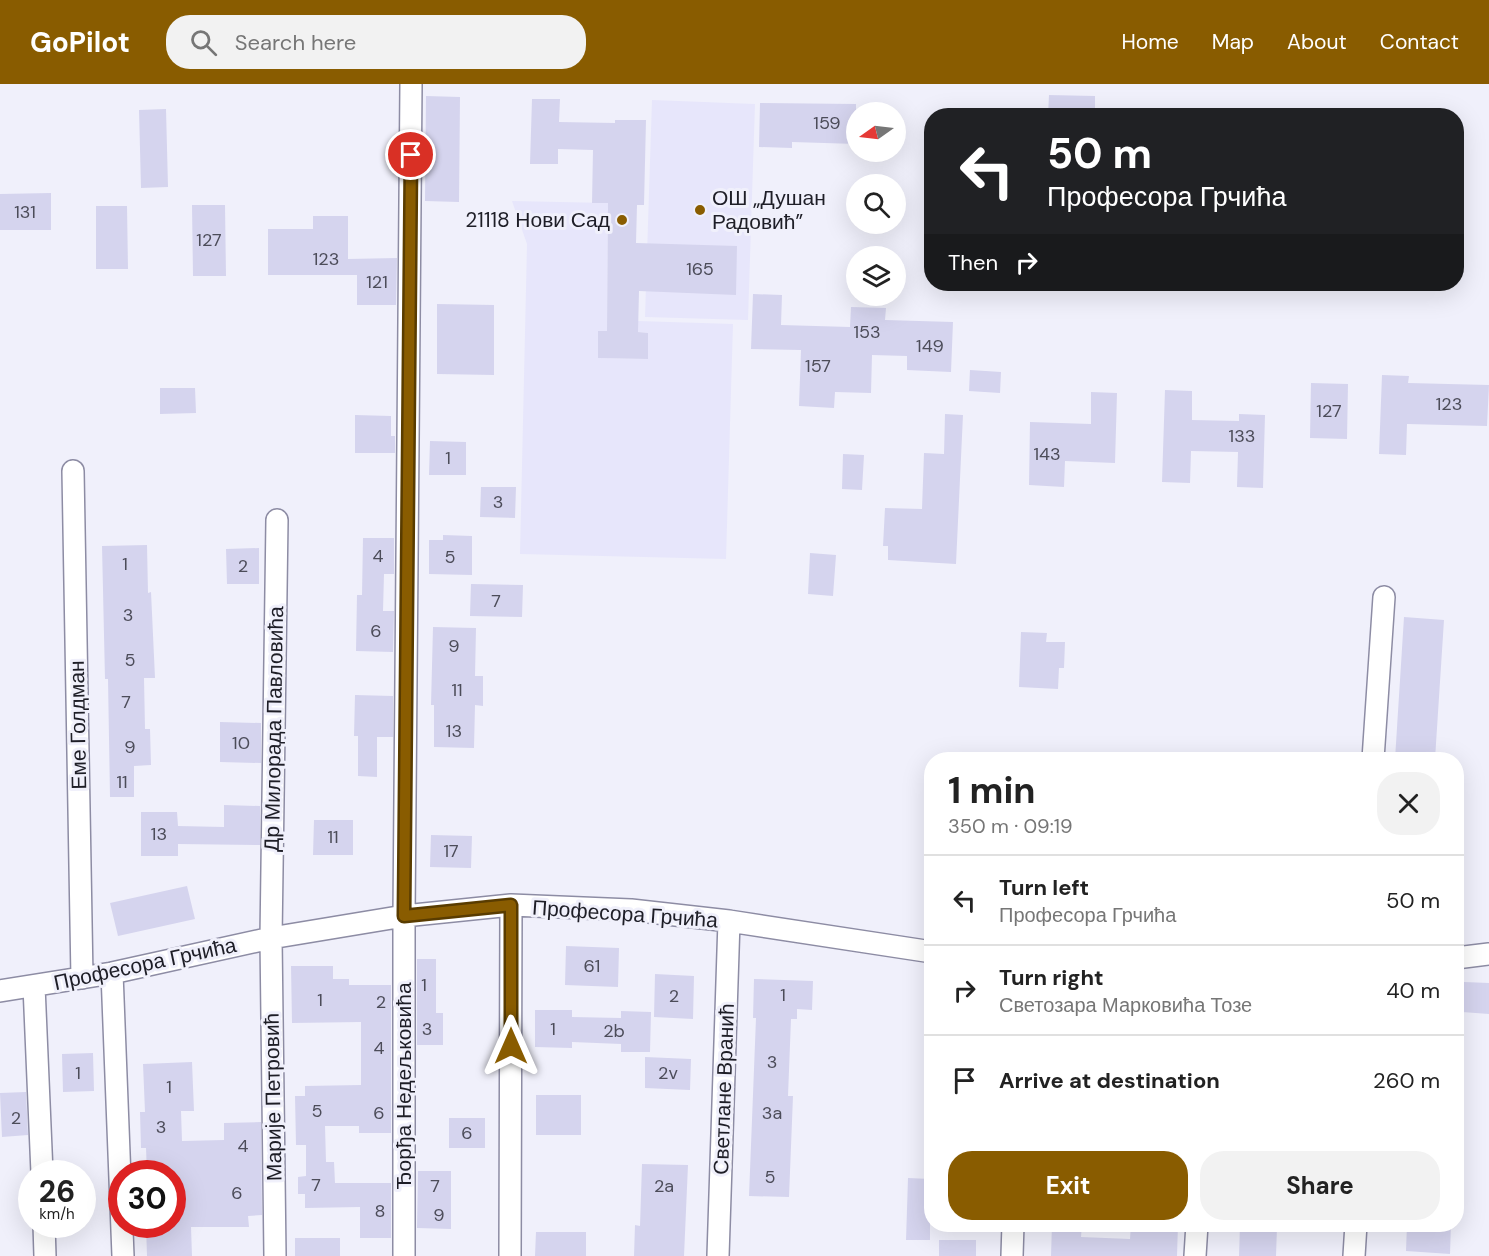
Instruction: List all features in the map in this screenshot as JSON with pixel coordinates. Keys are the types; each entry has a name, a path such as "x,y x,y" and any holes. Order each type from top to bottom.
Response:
{"street":[{"name":"Ђорђа Недељковића","path":"404,1256 404,916 411,84"},
{"name":"Еме Голдман","path":"73,471 82,978"},
{"name":"Др Милорада Павловића","path":"271,938 277,520"},
{"path":"1373,752 1384,597"},
{"name":"Професора Грчића","path":"0,991 112,973 271,938 404,916 511,905 631,909 729,921 924,951"},
{"path":"510,1256 511,905"},
{"name":"Светлане Вранић","path":"718,1256 729,921"},
{"name":"Марије Петровић","path":"271,938 275,1256"},
{"path":"1464,957 1489,954"},
{"path":"112,973 123,1256"},
{"path":"34,986 41,1160"},
{"path":"1012,1256 1013,1232"},
{"path":"1195,1256 1196,1232"},
{"path":"1354,1256 1356,1232"},
{"path":"44,1238 45,1256"}],"shaded area":[{"name":"ОШ „Душан Радовић”","path":"652,100 755,104 748,320 645,317"},
{"path":"512,201 608,203 607,331 598,331 598,358 648,359 648,333 638,332 638,321 733,324 726,559 520,554 527,244"}],"building":[{"path":"1049,95 1095,96 1095,108 1048,108"},
{"path":"426,96 460,97 459,202 425,201"},
{"name":"21118 Нови Сад","path":"532,99 560,99 559,122 615,123 615,120 646,120 644,205 637,205 636,243 737,246 736,295 639,291 638,332 648,333 648,359 598,358 598,331 607,331 608,203 592,203 593,150 558,149 558,164 530,164"},
{"path":"760,103 846,104 846,144 792,142 792,148 759,147"},
{"path":"166,109 168,187 141,188 139,110"},
{"path":"51,193 51,230 0,230 0,194"},
{"path":"192,205 225,205 226,276 193,276"},
{"path":"96,206 127,206 128,269 96,269"},
{"path":"313,216 348,216 348,259 397,258 396,305 357,305 357,275 268,275 268,229 313,229"},
{"path":"753,294 782,295 781,325 850,327 851,307 886,308 885,320 953,322 951,372 907,370 907,356 872,355 871,393 835,392 834,408 799,406 801,350 751,349"},
{"path":"437,304 494,305 494,375 437,374"},
{"path":"970,370 1001,372 1000,393 969,391"},
{"path":"1382,375 1409,376 1408,383 1489,385 1487,426 1407,424 1406,455 1379,454"},
{"path":"1311,383 1348,384 1347,439 1310,438"},
{"path":"160,388 195,388 196,413 160,414"},
{"path":"1165,390 1192,391 1192,420 1239,421 1239,414 1265,415 1263,488 1237,487 1238,452 1191,451 1190,483 1162,482"},
{"path":"1091,392 1117,393 1115,463 1065,461 1064,487 1029,485 1030,422 1091,424"},
{"path":"945,414 963,415 956,564 888,560 888,546 883,546 885,508 922,509 924,453 944,454"},
{"path":"355,415 391,416 391,436 395,436 395,453 355,453"},
{"path":"430,441 466,442 466,475 429,475"},
{"path":"843,454 864,455 862,490 842,489"},
{"path":"481,487 516,487 515,518 480,517"},
{"path":"443,535 472,536 472,575 429,574 429,540 443,540"},
{"path":"363,538 394,538 394,574 384,574 383,611 394,611 393,652 356,651 357,595 362,595"},
{"path":"147,545 148,593 151,592 155,678 144,678 145,729 150,729 151,765 134,766 134,797 110,797 102,546"},
{"path":"259,548 259,584 227,584 226,549"},
{"path":"810,553 836,555 833,596 808,594"},
{"path":"471,584 523,585 522,617 470,616"},
{"path":"1404,617 1444,620 1435,752 1395,752"},
{"path":"433,627 476,628 475,676 483,676 483,706 475,705 474,748 434,747 434,705 431,705"},
{"path":"1021,632 1047,633 1046,642 1065,642 1064,668 1059,668 1058,689 1019,687"},
{"path":"355,695 393,696 393,737 377,737 377,777 358,776 358,736 354,736"},
{"path":"220,722 261,723 261,763 220,762"},
{"path":"224,805 260,806 260,845 178,844 178,856 141,856 141,812 177,812 178,826 224,827"},
{"path":"314,820 353,820 353,855 313,855"},
{"path":"431,835 472,836 471,868 430,867"},
{"path":"187,886 195,919 118,936 110,903"},
{"path":"566,946 619,948 618,987 565,985"},
{"path":"417,959 436,959 436,1013 443,1013 443,1045 417,1045"},
{"path":"291,966 333,966 333,979 349,979 349,985 391,985 391,1133 359,1133 359,1126 325,1126 326,1162 334,1162 335,1183 391,1183 391,1238 360,1238 360,1207 305,1208 305,1194 298,1194 298,1177 306,1176 306,1145 296,1145 295,1096 305,1096 305,1086 361,1085 361,1022 292,1023"},
{"path":"655,974 694,976 693,1019 654,1017"},
{"path":"754,979 813,981 812,1010 797,1009 797,1019 791,1019 788,1096 793,1096 789,1197 749,1196 756,1018 753,1018"},
{"path":"1464,982 1489,983 1489,1014 1464,1012"},
{"path":"535,1010 572,1010 572,1017 621,1018 621,1011 651,1012 650,1052 621,1052 621,1044 572,1042 572,1048 535,1047"},
{"path":"93,1053 94,1091 63,1092 62,1054"},
{"path":"645,1057 691,1059 690,1090 645,1088"},
{"path":"192,1062 194,1111 181,1111 182,1141 224,1140 224,1123 261,1122 262,1215 248,1216 249,1227 191,1227 192,1256 147,1256 146,1238 186,1238 186,1160 146,1160 146,1148 141,1148 140,1112 145,1112 143,1064"},
{"path":"26,1092 28,1135 2,1137 0,1093"},
{"path":"536,1095 581,1095 581,1135 536,1135"},
{"path":"449,1118 485,1118 485,1148 449,1148"},
{"path":"642,1164 688,1165 684,1256 634,1256 635,1225 640,1226"},
{"path":"418,1171 451,1171 451,1229 417,1228"},
{"path":"908,1178 924,1179 924,1232 930,1232 930,1240 906,1240"},
{"path":"536,1232 586,1232 586,1256 535,1256"},
{"path":"1052,1232 1081,1232 1081,1237 1130,1239 1130,1232 1178,1232 1177,1256 1051,1256"},
{"path":"1240,1232 1277,1232 1276,1256 1239,1256"},
{"path":"1407,1232 1451,1232 1450,1254 1406,1251"},
{"path":"295,1238 340,1238 340,1256 295,1256"},
{"path":"939,1240 976,1240 976,1256 939,1256"}],"place":[{"name":"ОШ „Душан Радовић”","path":"700,210"},
{"name":"21118 Нови Сад","path":"622,220"}],"route":[{"path":"411,155 404,916 511,905 511,1046"}]}
